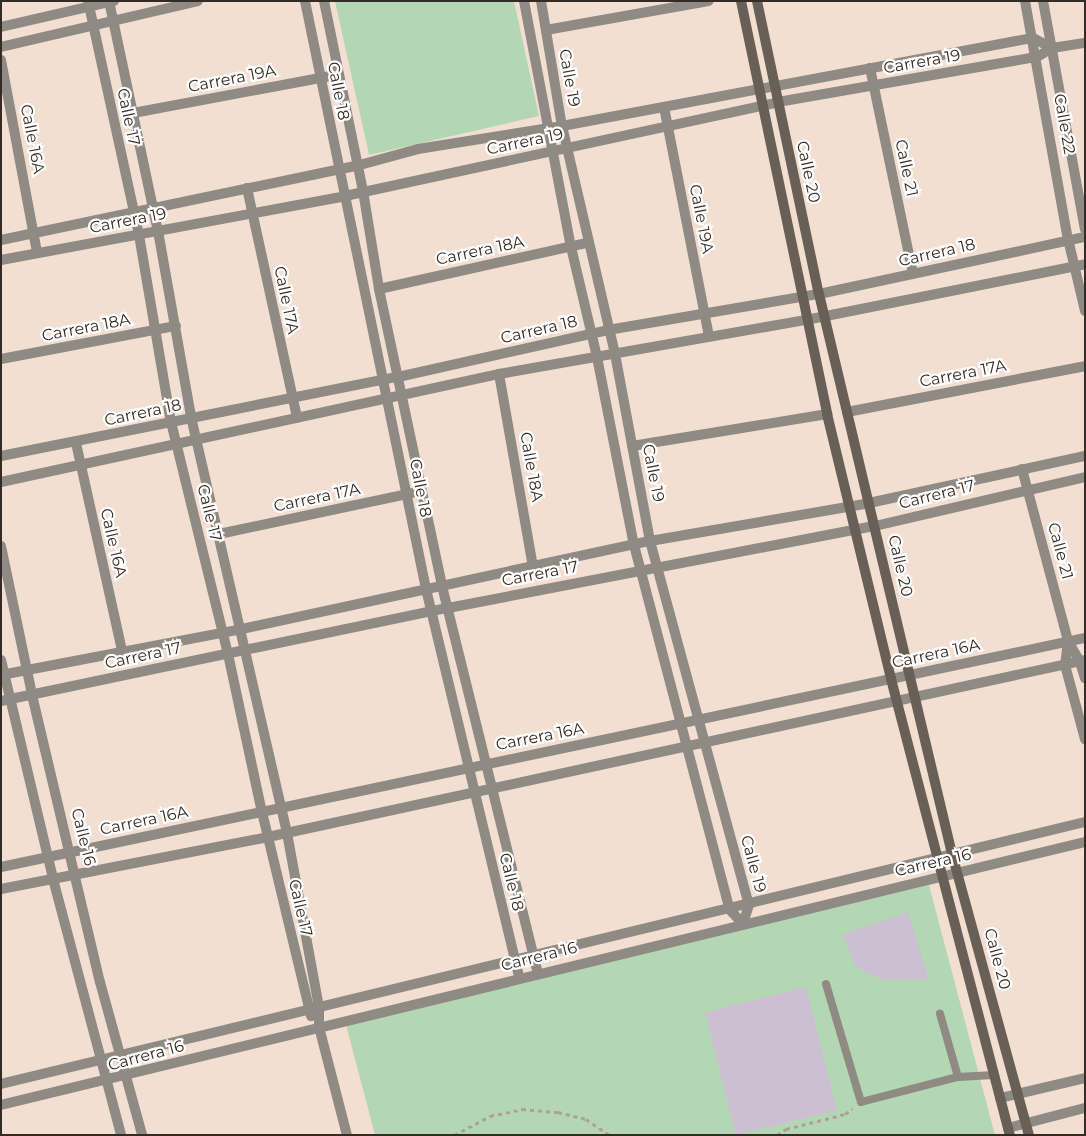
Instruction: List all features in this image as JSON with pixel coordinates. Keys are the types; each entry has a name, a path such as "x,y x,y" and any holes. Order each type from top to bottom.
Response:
{"street":[{"path":"1,47 198,1"},
{"name":"Calle 18","path":"305,1 338,169 426,589 466,768 519,977"},
{"name":"Calle 18","path":"324,1 356,166 363,191 379,289 403,397 421,491 484,764 538,973"},
{"name":"Calle 19","path":"524,1 571,247 590,334 597,357 634,545 730,910 743,924 749,905 650,541 615,354 562,126 541,1"},
{"path":"546,30 708,1"},
{"name":"Calle 20","path":"741,1 760,107 801,298 854,529 896,699 1009,1131"},
{"name":"Calle 20","path":"757,1 819,294 914,696 952,854 1029,1135"},
{"name":"Calle 22","path":"1025,1 1037,57 1068,239 1080,266 1085,312"},
{"name":"Calle 22","path":"1042,1 1085,229"},
{"path":"1,27 88,4 111,2"},
{"name":"Calle 17","path":"111,2 113,22 158,231 191,417 242,628 281,807 319,1008 319,1026 348,1135"},
{"name":"Calle 17","path":"88,4 139,234 171,422 228,654 308,1011 319,1026"},
{"path":"1033,38 1052,48"},
{"name":"Carrera 19","path":"1,240 356,166 418,149 562,126 1033,38"},
{"name":"Carrera 19","path":"1,260 344,196 778,102 1037,57 1052,48 1085,42"},
{"name":"Calle 16A","path":"1,60 37,253"},
{"name":"Calle 21","path":"870,68 913,274"},
{"name":"Carrera 19A","path":"133,113 338,75"},
{"name":"Calle 19A","path":"664,107 709,337"},
{"name":"Calle 17A","path":"248,188 291,396 298,418"},
{"name":"Carrera 18","path":"1,456 76,443 291,396 398,377 608,330 801,298 1068,239 1085,237"},
{"name":"Carrera 18A","path":"379,289 588,243"},
{"path":"1,482 403,397 499,374 806,320 1080,266"},
{"name":"Carrera 18A","path":"1,359 176,326"},
{"name":"Carrera 17A","path":"847,412 1085,366"},
{"name":"Calle 18A","path":"499,374 533,566"},
{"path":"632,446 827,414"},
{"name":"Calle 16A","path":"76,443 122,650"},
{"name":"Carrera 17","path":"3,675 122,650 242,628 650,541 869,503 1085,456"},
{"name":"Calle 21","path":"1022,469 1068,641 1083,661 1085,678"},
{"name":"Carrera 17","path":"6,700 432,611 875,526 1027,488 1085,477"},
{"name":"Carrera 17A","path":"220,534 421,491"},
{"name":"Calle 16","path":"1,546 32,695 120,1056 142,1135"},
{"name":"Carrera 16A","path":"1,867 1085,638"},
{"name":"Calle 21","path":"1068,641 1065,665 1085,739"},
{"path":"1,660 6,700 121,1135"},
{"path":"1,889 268,837 704,743 896,699 1083,661"},
{"name":"Carrera 16","path":"1,1084 535,958 1085,822"},
{"name":"Carrera 16","path":"1,1105 107,1082 319,1026 1085,842"},
{"path":"1000,1098 1085,1078"},
{"path":"1009,1131 1026,1123 1085,1108"}],"lane":[{"path":"826,984 861,1102 958,1077 994,1075"},
{"path":"940,1014 958,1077"}],"path":[{"path":"777,1135 786,1129 845,1114 861,1102"},
{"path":"454,1135 490,1116 522,1109 558,1112 586,1120 610,1135"}],"green space":[{"path":"335,1 514,1 539,116 369,155"},
{"path":"929,885 995,1135 375,1135 346,1025"}],"building":[{"path":"908,912 929,980 886,980 867,974 854,964 843,934"},
{"path":"806,987 837,1110 736,1135 705,1012"}]}
